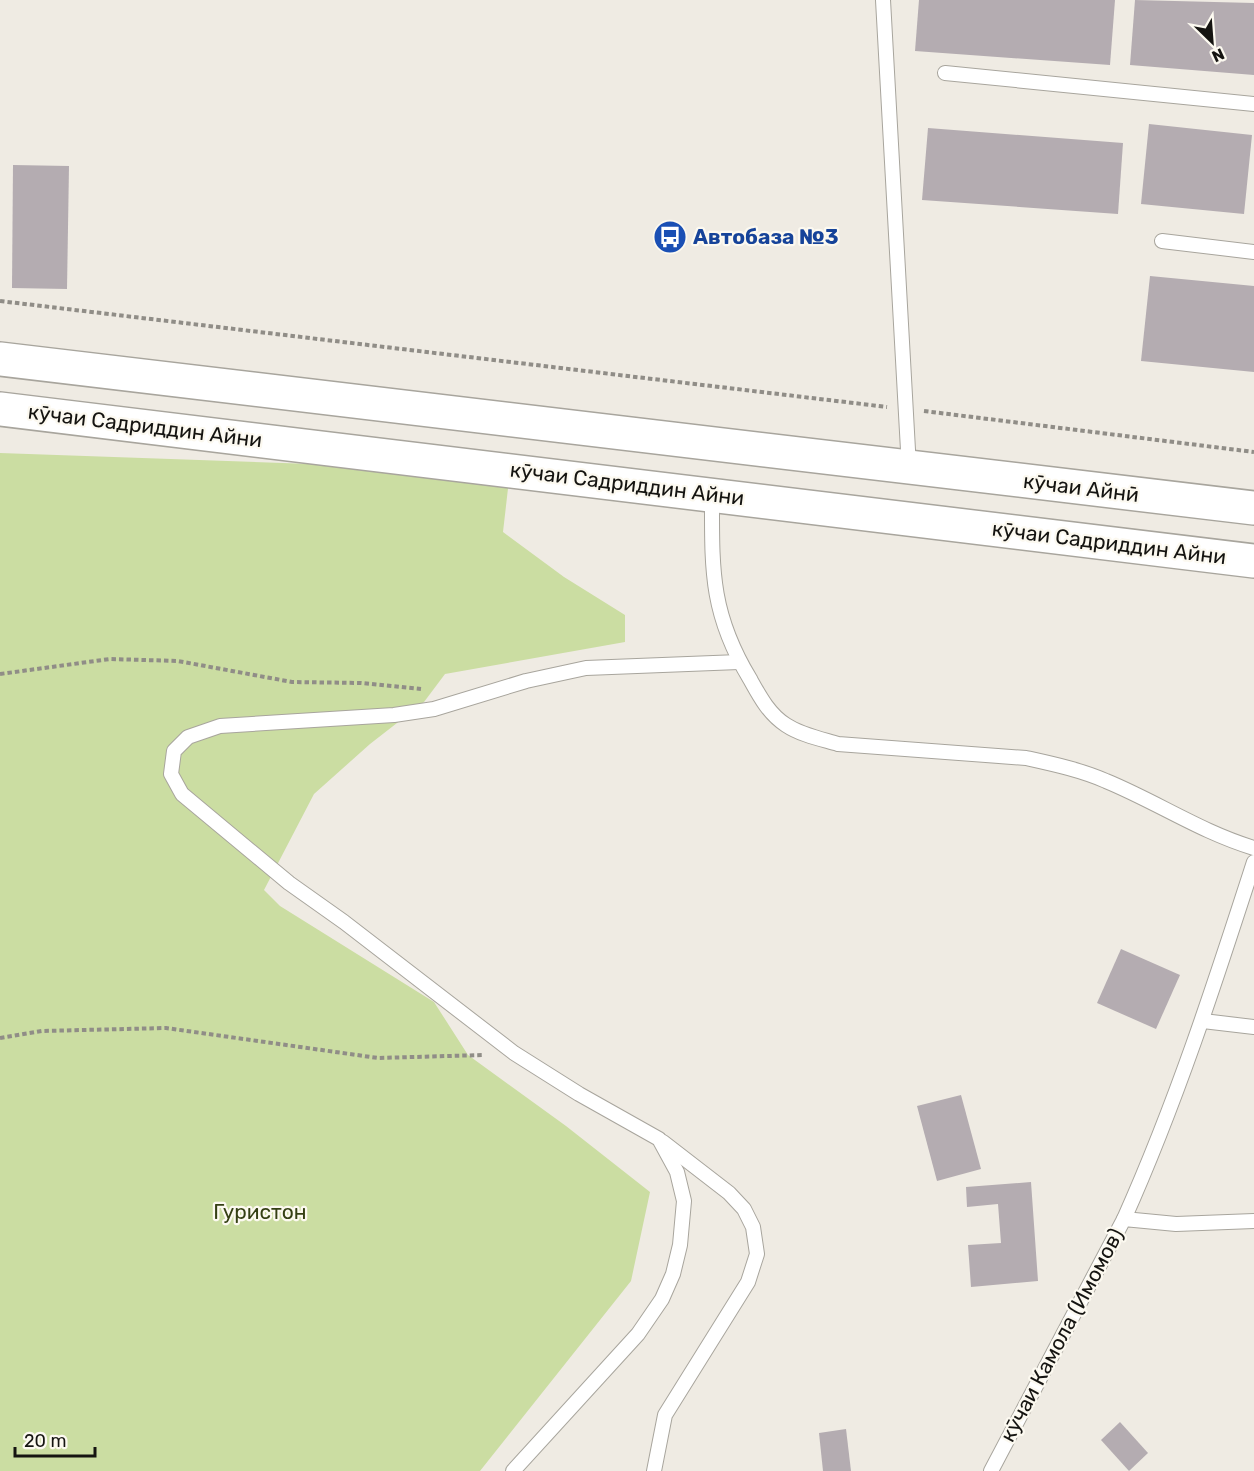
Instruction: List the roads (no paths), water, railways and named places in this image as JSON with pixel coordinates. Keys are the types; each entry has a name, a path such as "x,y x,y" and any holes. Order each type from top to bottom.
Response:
{"highway":[{"path":"0,359 909,468"},
{"name":"кӯчаи Садриддин Айни","path":"0,409 1254,561"},
{"name":"кӯчаи Айнӣ","path":"909,468 1254,508"}],"lane":[{"path":"883,0 909,468"},
{"path":"945,73 1254,104"},
{"path":"1162,241 1254,252"},
{"path":"712,495 712,569 715,597 722,624 740,662 768,709 787,726 812,737 848,745 1026,758 1052,764 1106,780 1191,824 1254,848"},
{"path":"654,1471 665,1415 748,1282 757,1254 753,1227 744,1209 729,1193 659,1139 579,1094 514,1053 344,922 289,883 182,794 171,774 174,751 188,736 220,726 394,716 434,709 526,681 586,668 740,662"},
{"path":"1124,1219 1163,1128 1203,1021 1254,862"},
{"path":"1203,1021 1254,1027"},
{"path":"513,1471 638,1334 670,1283 680,1245 684,1201 677,1172 659,1139"},
{"name":"кӯчаи Камола (Имомов)","path":"991,1471 1124,1219 1176,1224 1254,1221"}],"place":[{"name":"Автобаза №3","path":"670,237"}],"park label":[{"name":"Гуристон","path":"260,1212"}]}
